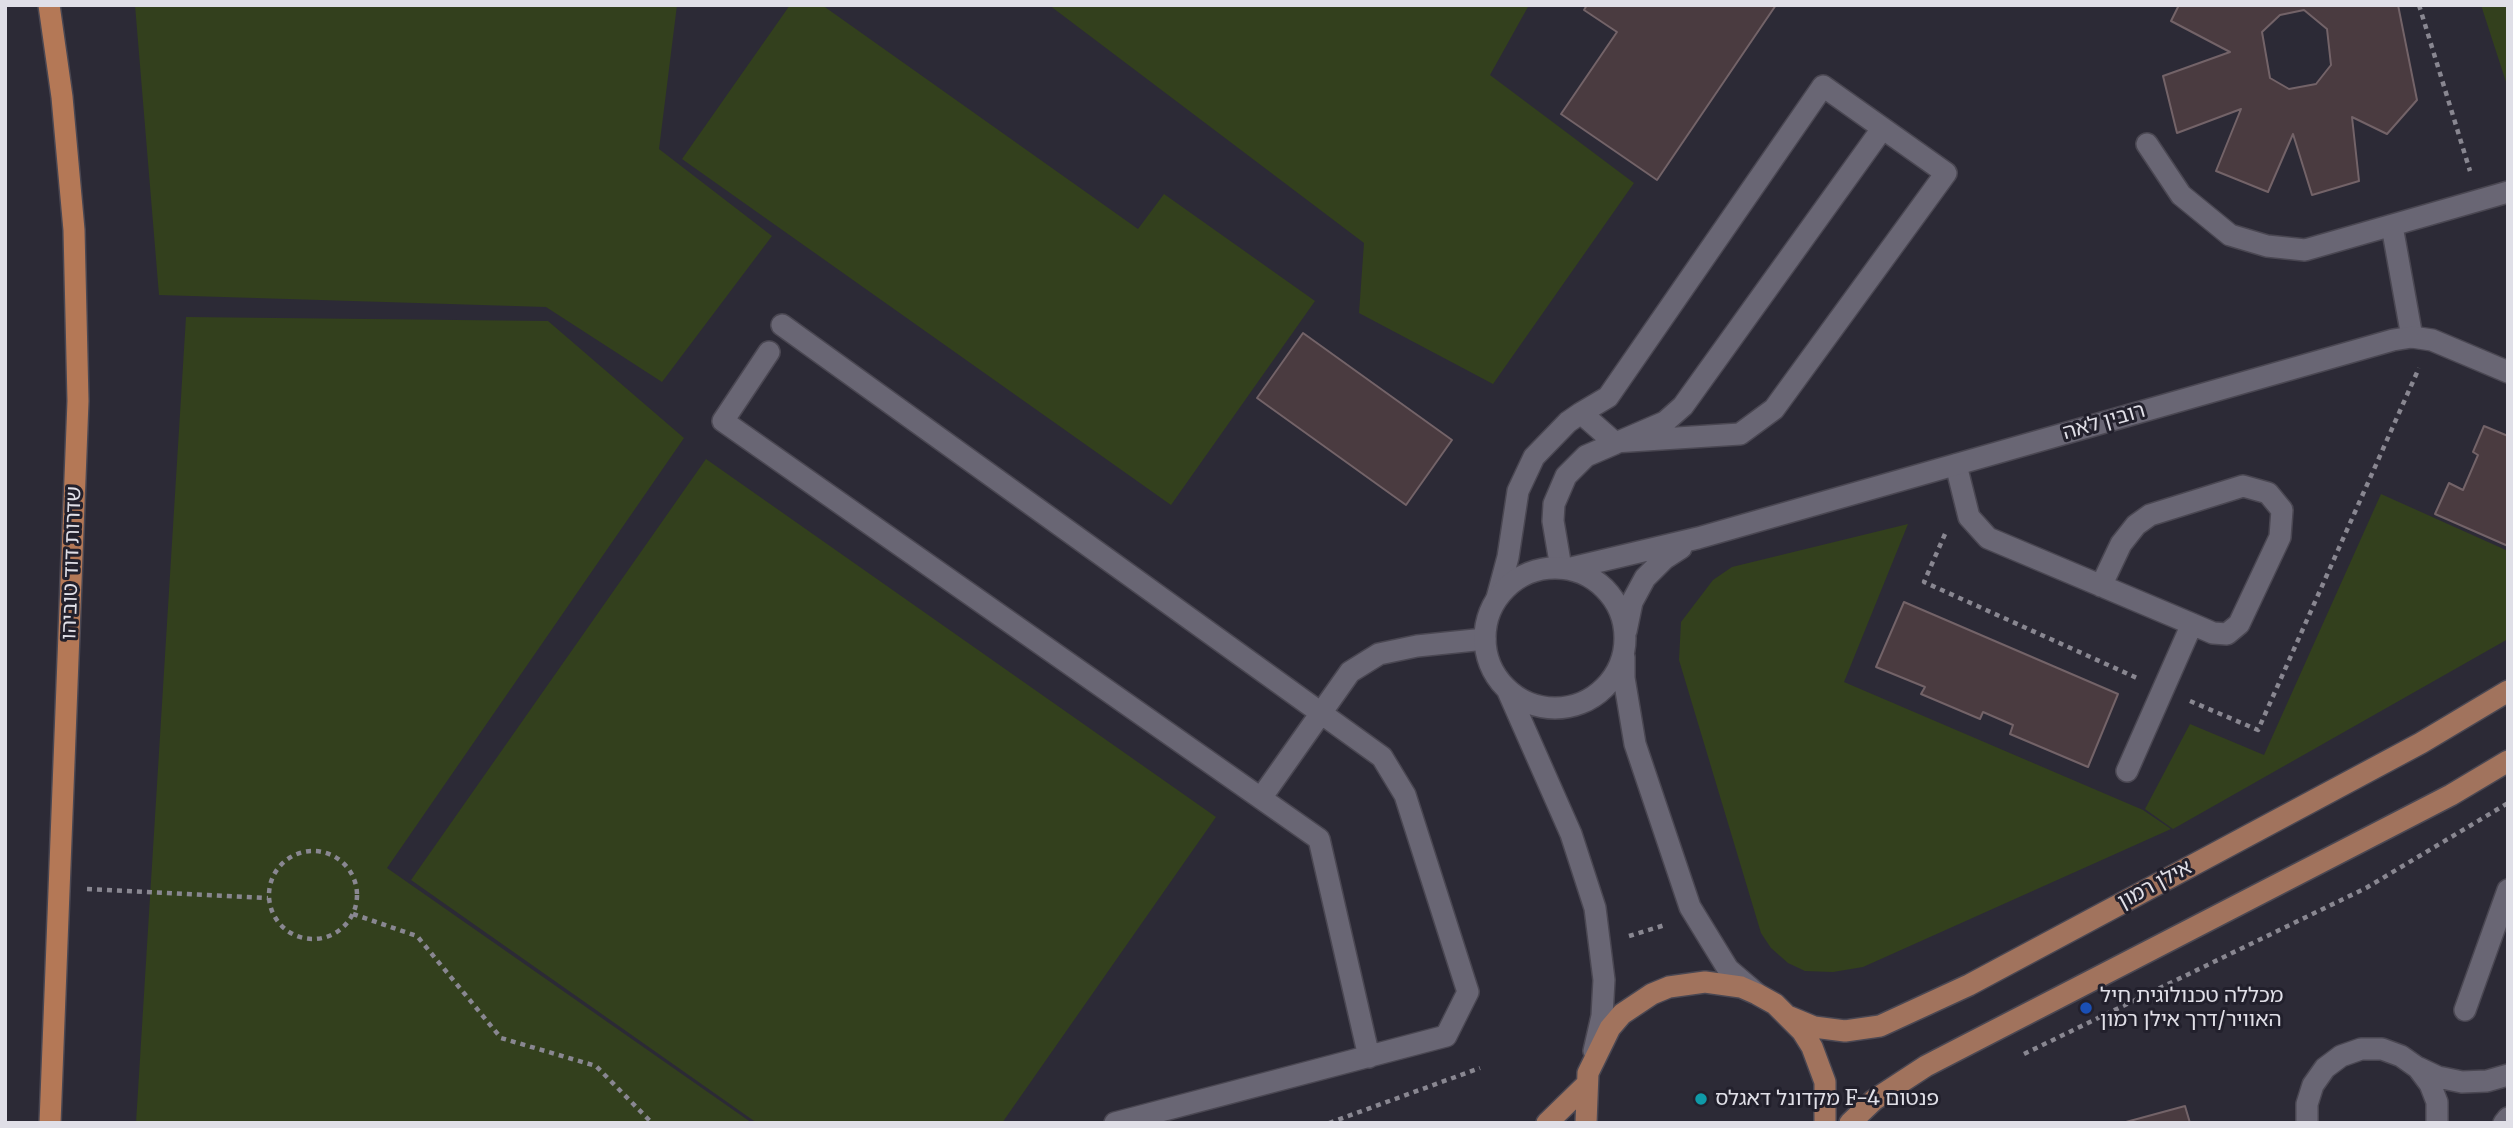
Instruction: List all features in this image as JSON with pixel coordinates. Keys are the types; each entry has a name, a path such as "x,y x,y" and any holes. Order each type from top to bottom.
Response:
{"highway":[{"name":"שדרות דוד טוביהו","path":"49,5 62,97 74,230 78,401 50,1123"}],"main road":[{"name":"אילן רמון","path":"1790,1017 1814,1027 1844,1031 1880,1026 1969,985 2421,743 2508,691"},
{"path":"1850,1123 1874,1100 1926,1066 2451,795 2508,761"},
{"path":"1586,1123 1585,1086 1592,1059 1616,1021 1652,994 1669,987 1705,982 1741,987 1758,994 1790,1017 1807,1039 1819,1064 1827,1101 1825,1123"},
{"path":"1546,1123 1585,1086"}],"street":[{"path":"1581,413 1614,442 1740,434 1774,409 1946,173 1823,86 1608,397 1581,413 1544,443 1525,472 1516,502 1508,557 1497,598 1488,617 1485,639 1493,670 1506,687 1571,834 1595,908 1602,944 1604,980 1602,1016 1592,1059"},
{"path":"1564,568 1553,521 1559,488 1575,465 1614,442 1665,422 1683,406 1882,129"},
{"path":"2147,144 2181,194 2230,235 2267,246 2305,250 2508,192"},
{"path":"2392,226 2422,338 2508,372"},
{"path":"782,324 1382,757 1405,795 1468,992 1447,1036 1115,1123"},
{"name":"רובין לאה","path":"1564,568 1698,538 2422,338"},
{"path":"769,352 723,421 1319,839 1368,1056"},
{"path":"1955,465 1969,517 1988,538 2101,586 2213,633 2227,634 2239,624 2280,537 2283,510 2268,493 2243,486 2150,515 2136,525 2121,544 2101,586"},
{"name":"רובין לאה","path":"1625,642 1630,608 1645,578 1664,559 1698,538"},
{"path":"1497,598 1522,576 1542,568 1564,568 1585,574 1611,596 1622,615 1625,642 1624,678 1635,744 1648,791 1695,916 1728,969 1758,994"},
{"path":"2127,771 2192,624"},
{"path":"1261,798 1350,672 1379,654 1417,646 1485,639"},
{"path":"1506,687 1525,700 1546,707 1578,704 1597,694 1612,678 1625,642"},
{"path":"2465,1010 2508,890"},
{"path":"2307,1123 2307,1104 2313,1085 2325,1068 2341,1056 2361,1049 2382,1049 2401,1056 2438,1077 2462,1082 2487,1081 2508,1075"},
{"path":"2418,1068 2430,1084 2437,1102 2437,1123"},
{"path":"2504,1123 2508,1118"}],"path":[{"path":"2419,5 2479,202"},
{"path":"1962,495 1924,582 2258,730 2422,338"},
{"path":"2014,1059 2366,888 2508,803"},
{"path":"318,850 338,859 352,874 357,894 353,914 333,934 307,939 282,927 273,915 268,898 270,882 280,864 299,853 318,850"},
{"path":"59,888 268,898"},
{"path":"353,914 417,936 501,1038 596,1066 652,1123"},
{"path":"1602,944 1695,916"},
{"path":"1329,1123 1480,1068"}],"green space":[{"path":"135,5 677,5 659,149 772,236 662,382 546,307 159,295"},
{"path":"790,5 822,5 1138,229 1164,194 1315,301 1171,505 682,159"},
{"path":"1049,5 1529,5 1490,75 1634,183 1493,384 1359,313 1364,243"},
{"path":"2481,5 2508,5 2508,88"},
{"path":"186,317 548,321 684,438 387,868 752,1123 136,1123"},
{"path":"706,459 1216,817 1002,1123 757,1123 411,880"},
{"path":"2381,494 2508,551 2508,639 2173,829 2145,809 2190,724 2264,755"},
{"path":"1908,524 1844,682 2143,810 2171,829 1863,967 1833,972 1805,971 1788,963 1771,948 1761,933 1679,660 1681,622 1713,580 1732,567"}],"building":[{"path":"1587,5 1776,5 1657,180 1561,114 1617,32 1584,10"},
{"path":"2179,5 2398,5 2417,100 2387,134 2352,117 2359,181 2312,195 2293,134 2268,192 2216,171 2241,109 2177,133 2163,76 2230,52 2171,21","holes":["2304,10 2327,29 2331,65 2316,84 2289,89 2270,78 2262,32 2280,15"]},
{"path":"1303,333 1452,440 1406,505 1257,398"},
{"path":"2484,426 2508,436 2508,546 2435,514 2449,483 2463,490 2478,455 2473,452"},
{"path":"1904,602 2118,694 2088,767 2010,734 2013,725 1983,712 1980,719 1921,694 1925,687 1876,667"},
{"path":"2185,1106 2190,1123 2126,1122"}],"place":[{"name":"מכללה טכנולוגית חיל האוויר/דרך אילן רמון","path":"2086,1008"},
{"name":"מקדונל דאגלס F-4 פנטום","path":"1701,1099"}]}
